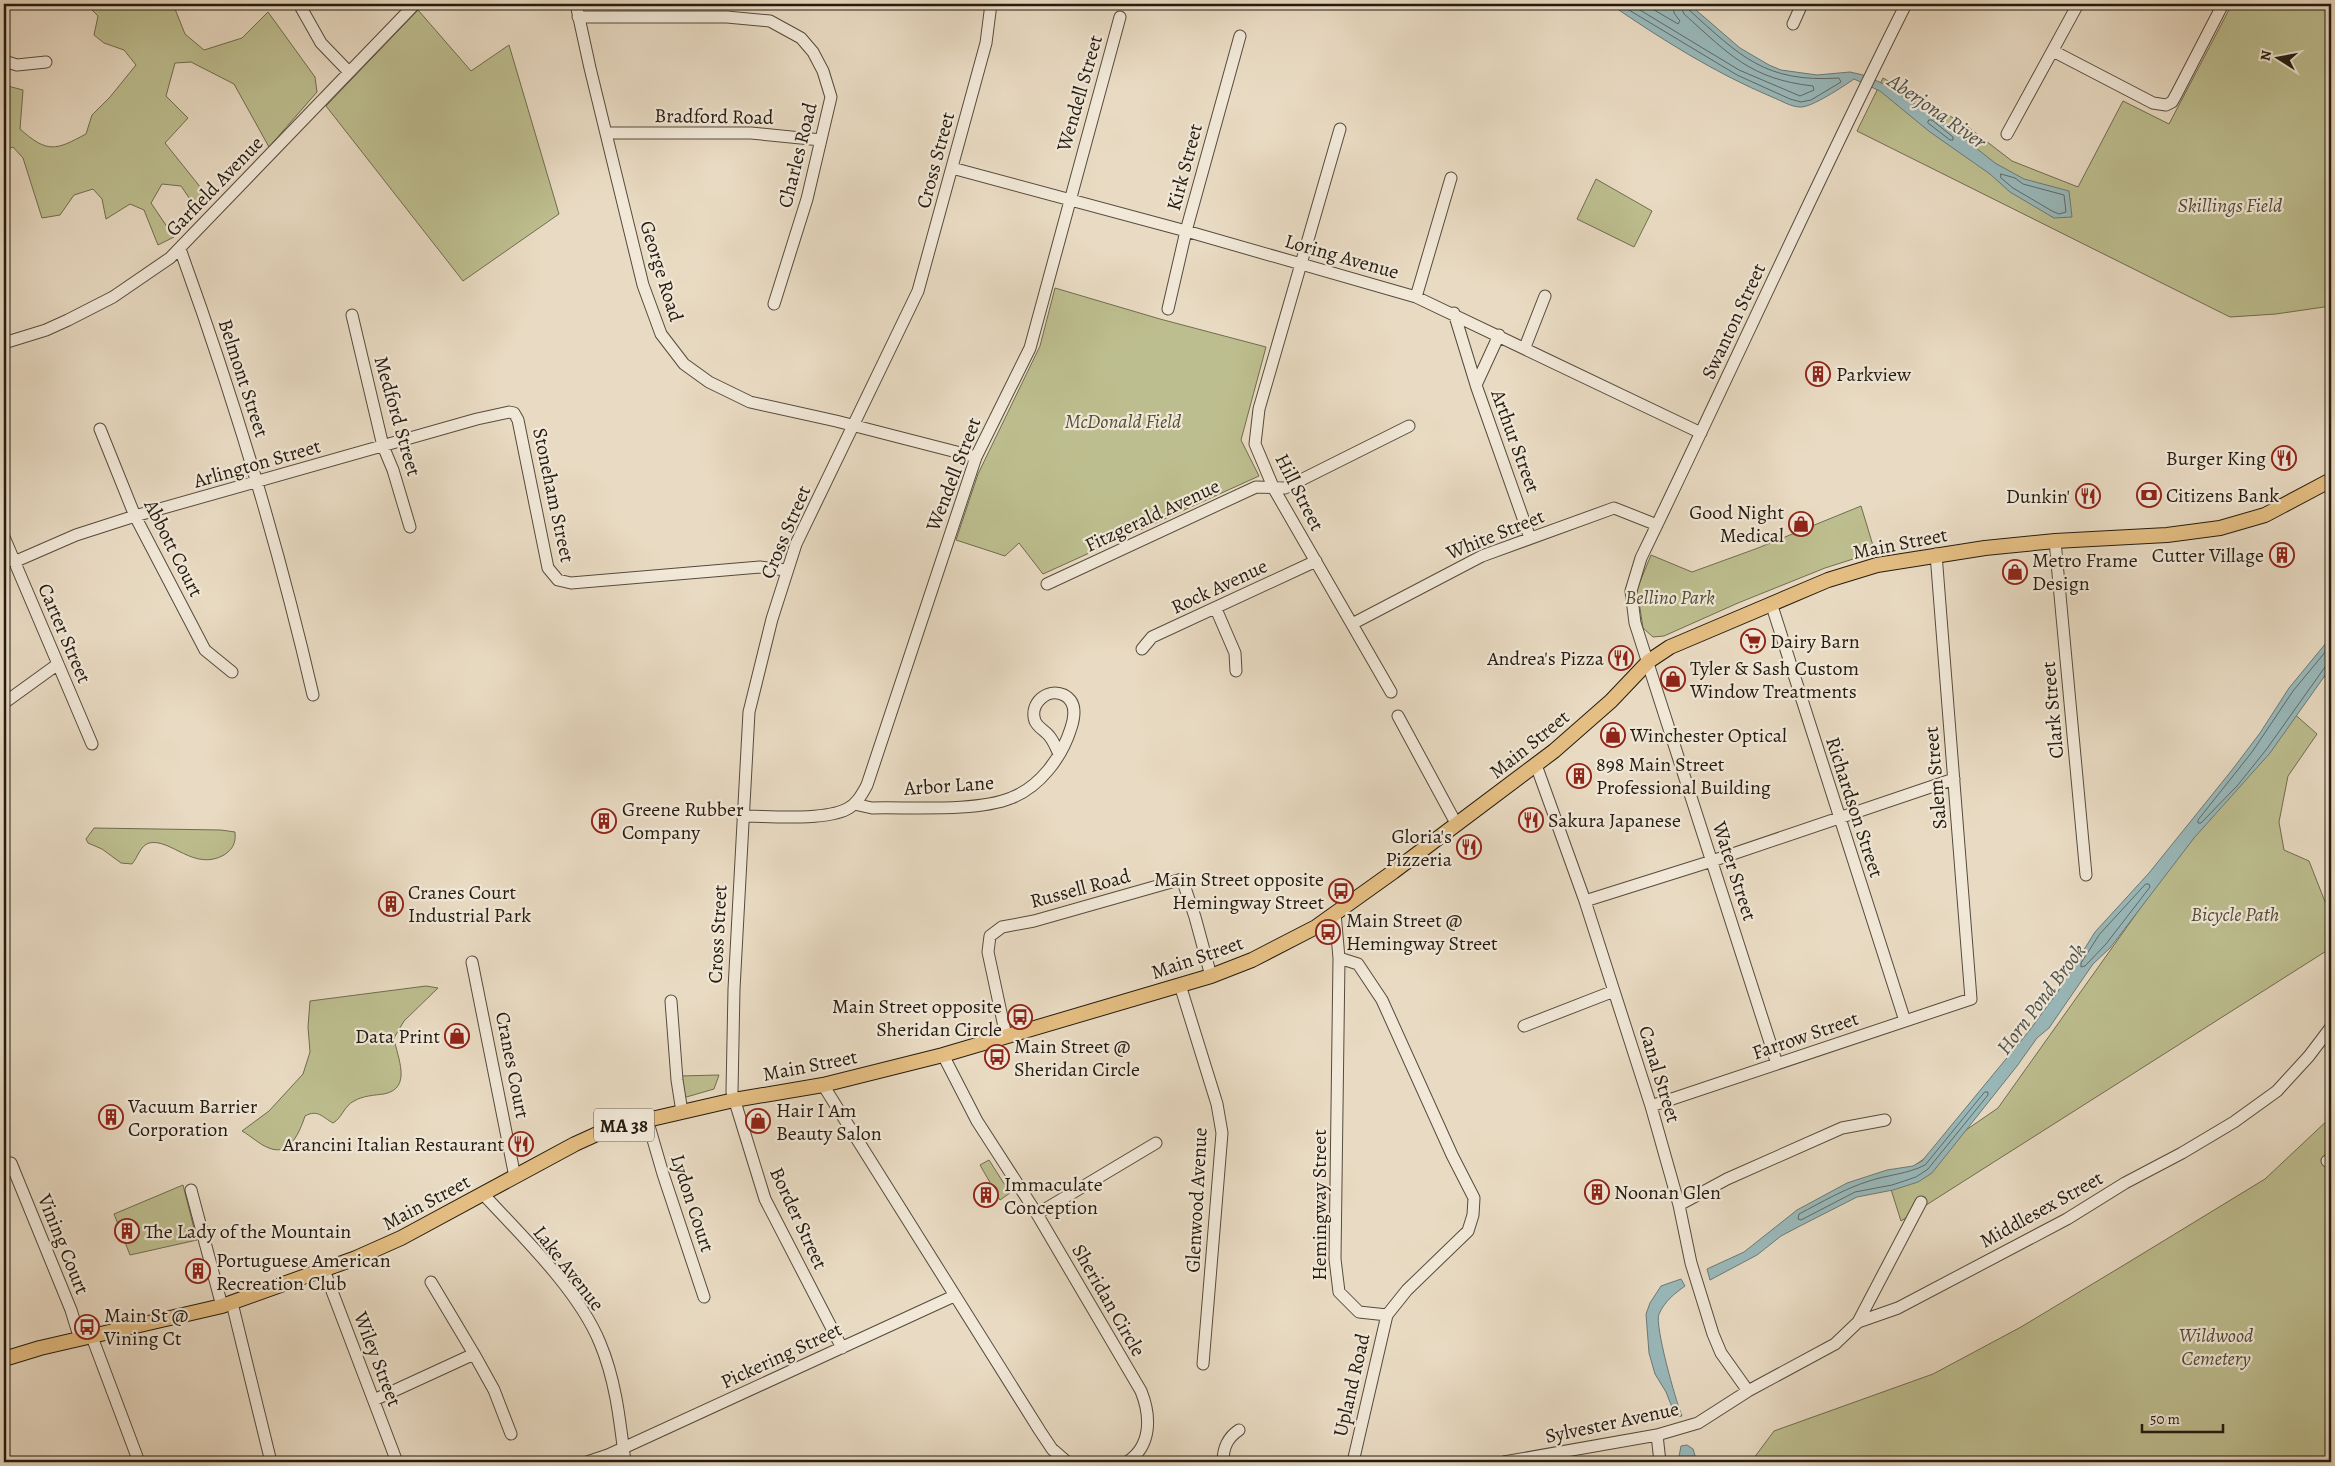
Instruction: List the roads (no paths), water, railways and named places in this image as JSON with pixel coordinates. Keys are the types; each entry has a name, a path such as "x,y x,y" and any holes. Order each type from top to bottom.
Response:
{"main road":[{"name":"Main Street","path":"4,1359 227,1305 324,1270 401,1238 596,1134 647,1119 734,1100 823,1085 943,1056 1211,976 1252,960 1285,944 1335,913 1457,825 1536,765 1610,701 1649,661 1670,647 1828,580 1877,565 1936,554 2055,541 2167,535 2220,528 2265,515 2331,480"}],"street":[{"path":"299,4 321,43 348,71"},
{"name":"Garfield Avenue","path":"4,343 46,330 106,300 146,276 180,249 348,71 415,4"},
{"name":"George Road","path":"576,4 642,285 661,334 684,364 709,382 750,402 854,426"},
{"name":"Cross Street","path":"734,1100 731,1082 732,1040 742,816 750,701 786,570 800,535 918,291 986,43 991,4"},
{"path":"1793,24 1802,4"},
{"name":"Swanton Street","path":"1649,661 1635,623 1631,591 1642,558 1871,73 1906,4"},
{"path":"2008,134 2078,4"},
{"path":"2053,50 2153,103 2166,105 2172,102 2176,95 2223,4"},
{"name":"Charles Road","path":"578,16 727,17 770,21 801,38 813,52 823,71 831,97 807,198 774,304"},
{"name":"Wendell Street","path":"854,804 867,785 976,457 1030,348 1120,17"},
{"name":"Kirk Street","path":"1168,309 1186,231 1240,36"},
{"path":"4,61 16,65 46,62"},
{"name":"Hill Street","path":"1340,129 1259,409 1255,444 1274,489 1391,692"},
{"name":"Bradford Road","path":"607,133 751,133 821,140"},
{"name":"Loring Avenue","path":"952,168 1186,231 1416,297 1454,313 1701,433"},
{"path":"1416,297 1451,178"},
{"name":"Belmont Street","path":"180,249 225,377 295,620 314,695"},
{"path":"1525,347 1545,296"},
{"name":"Arthur Street","path":"1454,313 1476,385 1530,538"},
{"name":"Medford Street","path":"352,314 383,446 393,470 410,527"},
{"name":"Arthur Street","path":"1476,385 1499,335"},
{"name":"Arlington Street","path":"14,562 76,535 135,516 477,419 509,412 514,413"},
{"name":"Stoneham Street","path":"514,413 518,420 548,568 553,576 567,583 760,567 786,570"},
{"path":"854,426 976,457"},
{"name":"Fitzgerald Avenue","path":"1047,584 1256,487 1285,488 1409,426"},
{"name":"Abbott Court","path":"100,429 135,516 205,650 232,672"},
{"name":"White Street","path":"1352,624 1482,556 1614,508 1657,525"},
{"name":"Carter Street","path":"4,537 92,744"},
{"name":"Clark Street","path":"2055,541 2086,875"},
{"name":"Salem Street","path":"1936,554 1971,999"},
{"name":"Rock Avenue","path":"1142,649 1152,637 1216,609 1316,561"},
{"name":"Richardson Street","path":"1772,603 1905,1021"},
{"path":"1216,609 1235,653 1236,671"},
{"name":"Water Street","path":"1649,661 1676,753 1777,1064"},
{"path":"4,703 58,664"},
{"name":"Arbor Lane","path":"854,804 872,808 991,804 1011,798 1027,790 1047,772 1059,754 1068,738 1075,713 1074,706 1066,696 1054,693 1047,694 1037,702 1034,715 1040,728 1051,738 1059,754"},
{"path":"1398,716 1457,825"},
{"name":"Canal Street","path":"1536,765 1585,901 1651,1106 1679,1205 1691,1262 1713,1334 1721,1353 1748,1391"},
{"path":"1585,901 1712,861 1954,779"},
{"path":"742,816 824,815 848,809 854,804"},
{"name":"Russell Road","path":"1006,1036 988,952 990,936 1002,927 1182,879 1195,917 1211,976"},
{"name":"Hemingway Street","path":"1335,913 1339,958 1335,1259 1339,1292 1359,1312 1387,1315"},
{"path":"1339,958 1358,964 1382,1000 1452,1155 1474,1198 1474,1215 1468,1231 1407,1290 1387,1315"},
{"name":"Cranes Court","path":"472,962 516,1177"},
{"name":"Glenwood Avenue","path":"1180,985 1217,1104 1222,1133 1203,1364"},
{"path":"1524,1026 1614,991"},
{"name":"Farrow Street","path":"1651,1106 1971,999"},
{"path":"671,1001 676,1080 682,1112"},
{"name":"Middlesex Street","path":"1748,1391 1835,1344 1858,1322 1898,1308 2067,1219 2125,1183 2182,1153 2234,1122 2277,1091 2309,1056 2331,1027"},
{"name":"Sheridan Circle","path":"943,1056 977,1121 1037,1214 1141,1391 1149,1416 1148,1432 1139,1451 1127,1462"},
{"path":"823,1085 1040,1432 1052,1449 1067,1462"},
{"name":"Border Street","path":"734,1100 765,1199 842,1348"},
{"name":"Lydon Court","path":"647,1119 662,1174 704,1297"},
{"path":"1679,1205 1728,1179 1842,1128 1885,1120"},
{"path":"1037,1214 1156,1143"},
{"name":"Vining Court","path":"11,1163 73,1317 86,1338 139,1462"},
{"path":"191,1190 227,1305 270,1462"},
{"name":"Lake Avenue","path":"483,1194 553,1272 577,1302 592,1327 610,1372 625,1462"},
{"path":"1858,1322 1921,1202"},
{"name":"Wiley Street","path":"324,1270 397,1462"},
{"path":"431,1282 494,1390 511,1434"},
{"name":"Pickering Street","path":"587,1462 623,1448 954,1296"},
{"name":"Upland Road","path":"1352,1462 1387,1315"},
{"path":"374,1400 474,1354"},
{"name":"Sylvester Avenue","path":"1504,1462 1657,1435 1698,1423 1748,1391"},
{"path":"1223,1462 1223,1450 1230,1435 1239,1430"},
{"path":"1657,1435 1660,1462"},
{"path":"1570,1450 1572,1462"}],"water":[{"path":"1610,4 1689,4 1740,48 1781,70 1817,75 1850,72 1884,84 1947,125 1995,163 2024,179 2069,191 2072,217 2054,218 2010,192 1990,174 1930,132 1880,91 1854,79 1812,104 1800,107 1793,106 1751,88 1709,66"},
{"name":"Horn Pond Brook","path":"2331,637 2331,667 2270,753 2194,838 2110,948 2093,964 2049,1028 2037,1038 1932,1173 1918,1182 1893,1190 1857,1197 1781,1236 1757,1255 1710,1280 1707,1269 1744,1252 1797,1210 1847,1183 1887,1170 1913,1166 1922,1161 2029,1031 2057,993 2095,932 2149,873 2232,770 2260,733 2289,688"},
{"path":"1681,1279 1685,1286 1664,1305 1659,1314 1658,1321 1666,1364 1682,1416 1676,1417 1666,1392 1655,1374 1649,1353 1646,1314 1650,1303 1661,1286"},
{"path":"1687,1445 1693,1449 1697,1462 1678,1462 1681,1446"}],"place":[{"name":"Parkview","path":"1818,374"},
{"name":"Burger King","path":"2284,458"},
{"name":"Citizens Bank","path":"2149,495"},
{"name":"Dunkin'","path":"2088,496"},
{"name":"Good Night Medical","path":"1801,524"},
{"name":"Cutter Village","path":"2282,555"},
{"name":"Metro Frame Design","path":"2015,572"},
{"name":"Dairy Barn","path":"1753,641"},
{"name":"Andrea's Pizza","path":"1621,658"},
{"name":"Tyler & Sash Custom Window Treatments","path":"1673,679"},
{"name":"Winchester Optical","path":"1613,735"},
{"name":"898 Main Street Professional Building","path":"1579,776"},
{"name":"Sakura Japanese","path":"1531,820"},
{"name":"Greene Rubber Company","path":"604,821"},
{"name":"Gloria's Pizzeria","path":"1469,847"},
{"name":"Main Street opposite Hemingway Street","path":"1341,891"},
{"name":"Cranes Court Industrial Park","path":"391,904"},
{"name":"Main Street @ Hemingway Street","path":"1328,932"},
{"name":"Main Street opposite Sheridan Circle","path":"1020,1017"},
{"name":"Data Print","path":"457,1036"},
{"name":"Main Street @ Sheridan Circle","path":"997,1057"},
{"name":"Vacuum Barrier Corporation","path":"111,1117"},
{"name":"Hair I Am Beauty Salon","path":"758,1121"},
{"name":"Arancini Italian Restaurant","path":"521,1144"},
{"name":"Noonan Glen","path":"1597,1192"},
{"name":"Immaculate Conception","path":"986,1195"},
{"name":"The Lady of the Mountain","path":"127,1231"},
{"name":"Portuguese American Recreation Club","path":"198,1271"},
{"name":"Main St @ Vining Ct","path":"87,1327"}],"water label":[{"name":"Aberjona River","path":"1937,111"}],"park label":[{"name":"Skillings Field","path":"2230,205"},
{"name":"McDonald Field","path":"1123,421"},
{"name":"Bellino Park","path":"1670,597"},
{"name":"Bicycle Path","path":"2235,914"},
{"name":"Wildwood Cemetery","path":"2216,1346"}]}
